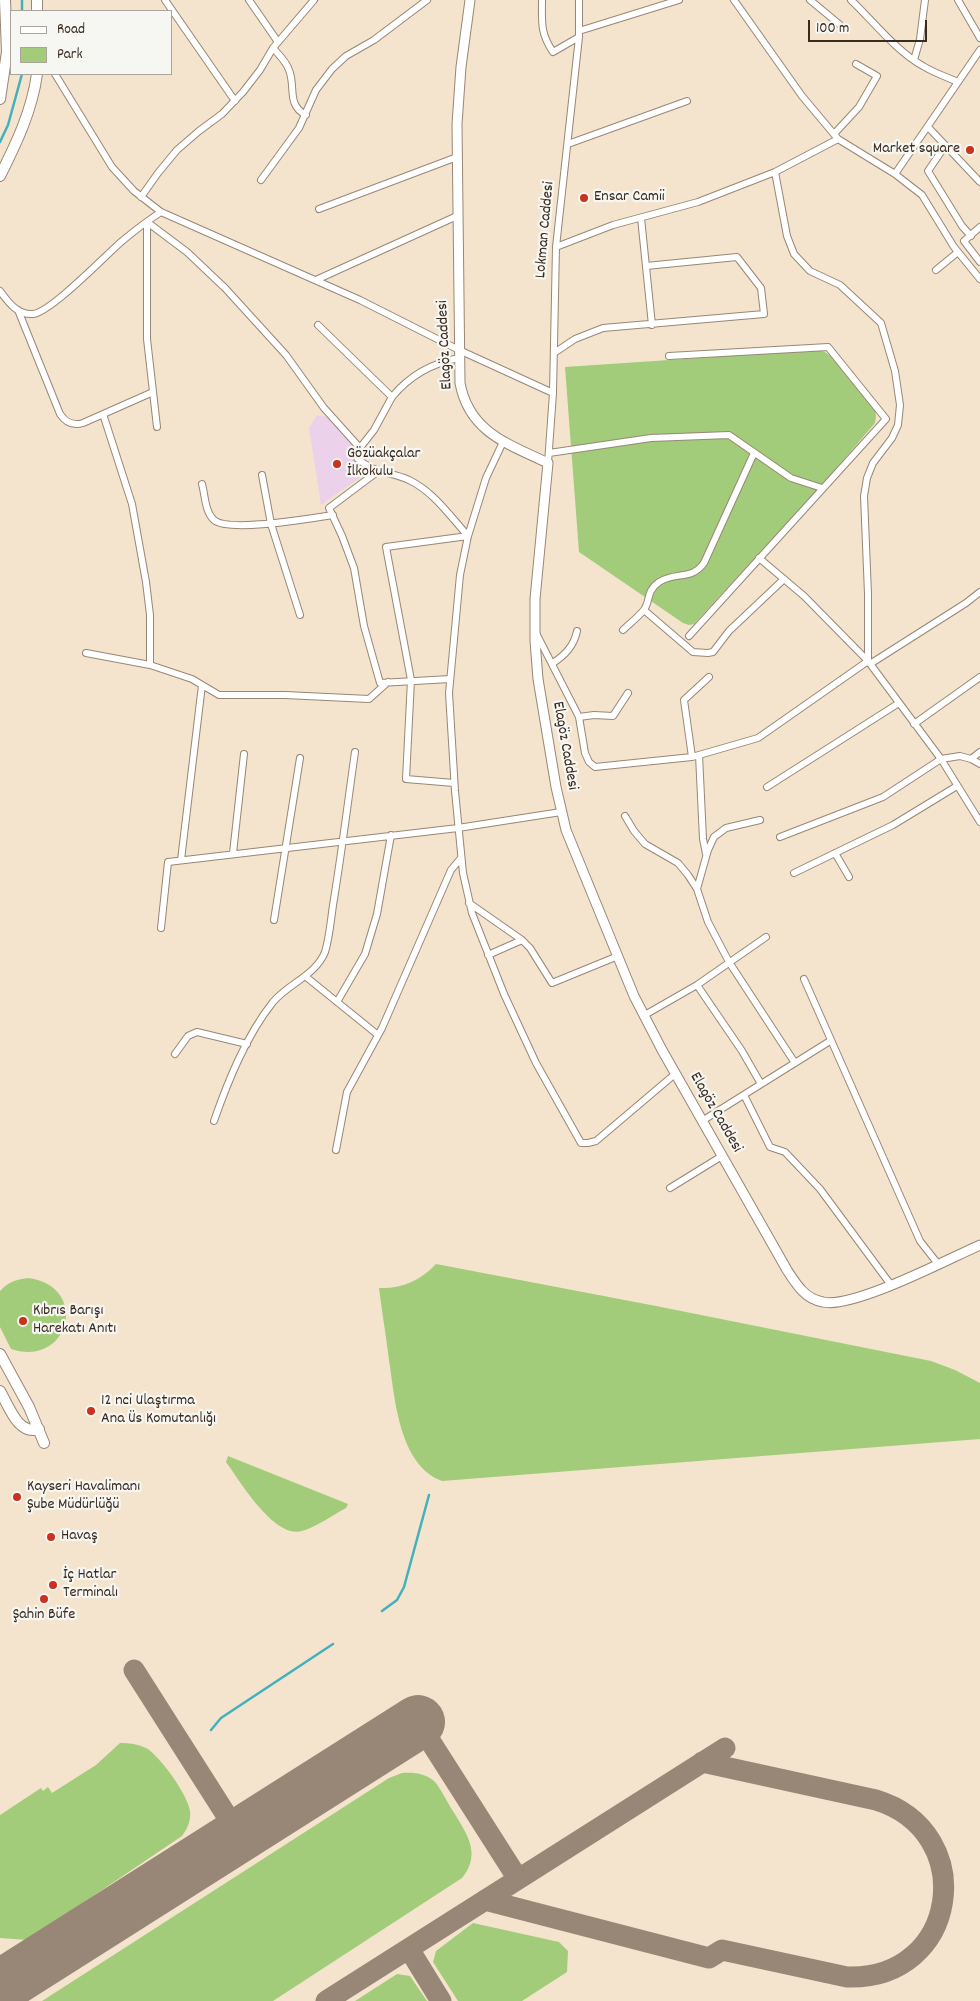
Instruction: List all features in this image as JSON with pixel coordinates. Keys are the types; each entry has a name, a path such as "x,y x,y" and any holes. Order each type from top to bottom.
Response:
{"main road":[{"path":"0,99 7,52 5,0"},
{"path":"0,176 24,126 37,75"},
{"path":"0,1354 40,1429 44,1443"},
{"path":"0,1391 23,1428 32,1431 40,1429"}],"street":[{"path":"249,0 278,42"},
{"path":"142,197 158,172 177,150 198,131 222,114 235,101 252,80 273,48 314,0"},
{"path":"261,180 293,137 306,115 321,82 338,63 355,50 374,40 427,0"},
{"name":"Elagöz Caddesi","path":"470,0 461,67 456,157 460,383 468,408 482,427 503,442 548,464 535,599 535,631 538,679 561,812 566,830 643,1016 792,1278 808,1296 821,1302 835,1303 872,1294 980,1245"},
{"path":"542,0 542,30 553,52 579,34 679,0"},
{"name":"Lokman Caddesi","path":"548,464 553,392 556,247 579,34 579,0"},
{"path":"734,0 802,96 836,137 896,174 922,195 958,252 980,279"},
{"path":"810,0 839,24"},
{"path":"851,0 902,51 923,66 958,82"},
{"path":"914,60 920,39 925,0"},
{"path":"958,0 980,38"},
{"path":"172,10 235,101"},
{"path":"273,48 288,66 292,78 294,104 298,110 306,115"},
{"path":"896,174 980,50"},
{"path":"556,247 613,225 698,202 775,172 836,137 859,107 877,76 856,64"},
{"path":"56,75 112,167 127,184 161,212 316,280 459,354 553,392"},
{"path":"568,144 688,101"},
{"path":"928,127 980,182"},
{"path":"945,146 928,171 970,236"},
{"path":"319,209 456,157"},
{"path":"775,172 787,236 794,254 810,271 840,285 881,323 895,371 900,405 898,425 892,438 873,463 867,478 864,496 869,663"},
{"path":"18,310 31,314 42,311 161,212"},
{"path":"316,280 457,216"},
{"path":"641,218 652,326"},
{"path":"147,222 147,339 157,427"},
{"path":"147,222 188,252 225,288 286,355 324,408 360,448"},
{"path":"980,227 964,242 980,262"},
{"path":"936,270 958,252"},
{"path":"554,353 575,339 603,328 652,326 764,314 761,288 737,257 646,266"},
{"path":"0,291 18,310 63,418 69,423 80,424 153,392"},
{"path":"318,326 392,397"},
{"path":"669,356 828,347 886,419 689,636"},
{"path":"459,354 420,372 405,383 392,397 374,430 356,453 357,458 377,472 401,477 424,489 468,536"},
{"path":"103,414 132,504 150,615 150,665"},
{"path":"548,453 651,438 729,435 791,478 822,488"},
{"path":"503,442 486,478 468,536 460,575 450,679 449,710 454,783 461,858 469,903 504,994 536,1064 581,1143 588,1144 596,1141 675,1074"},
{"path":"623,630 644,610 648,594 656,584 667,578 693,574 704,563 754,453"},
{"path":"377,472 329,508 354,568 364,626 380,683 450,679"},
{"path":"262,475 271,524 300,615"},
{"path":"202,484 209,512 217,522 223,525 271,524 333,515"},
{"path":"454,783 406,779 411,680 386,547 468,536"},
{"path":"759,558 804,596 869,663 941,760 980,822"},
{"path":"644,610 693,652 708,653 712,652 729,631 784,579"},
{"path":"535,631 579,717 585,753 589,762 594,767 695,756 758,738 869,663 966,603 980,592"},
{"path":"553,663 569,650 577,631"},
{"path":"86,653 150,665 192,679 219,695 285,694 369,699 388,682"},
{"path":"706,856 695,756 684,700 710,677"},
{"path":"914,724 980,677"},
{"path":"181,860 202,685"},
{"path":"579,717 594,715 613,716 628,693"},
{"path":"767,787 899,703"},
{"path":"214,1121 247,1044 274,1001 305,976 324,953 343,841 355,752"},
{"path":"971,759 980,752"},
{"path":"232,854 244,754"},
{"path":"780,837 884,797 941,760 960,756 980,764"},
{"path":"274,920 300,758"},
{"path":"794,873 893,825 957,786"},
{"path":"161,928 168,862 458,828 561,812"},
{"path":"625,816 645,844 678,863 688,875 697,889 708,922 729,962 795,1063"},
{"path":"697,889 712,841 722,830 731,826 760,820"},
{"path":"336,1002 365,954 377,914 391,835"},
{"path":"835,853 849,877"},
{"path":"336,1150 347,1092 378,1035 451,870 461,858"},
{"path":"469,903 522,940 530,948 552,983 618,956"},
{"path":"643,1016 697,986 766,937"},
{"path":"488,955 522,940"},
{"path":"305,976 378,1035"},
{"path":"804,979 920,1241 938,1264"},
{"path":"697,986 742,1051 761,1084"},
{"path":"176,1054 188,1036 197,1032 247,1044"},
{"path":"702,1121 830,1041"},
{"path":"744,1094 770,1147 785,1152 820,1189 891,1284"},
{"path":"670,1188 722,1156"}],"shaded area":[{"name":"Gözüakçalar İlkokulu","path":"317,415 328,417 354,447 350,451 352,456 368,472 321,505 309,428"}],"green space":[{"path":"818,350 832,357 875,409 875,423 823,484 694,624 683,623 579,552 565,367"},
{"path":"436,1264 931,1361 955,1370 980,1383 980,1439 442,1481 428,1473 416,1461 402,1429 394,1393 379,1288 395,1287 410,1283"},
{"path":"29,1278 48,1284 60,1296 66,1309 65,1324 59,1337 47,1347 31,1352 11,1349 0,1327 0,1291 6,1285"},
{"path":"228,1456 348,1504 346,1508 313,1527 302,1531 291,1531 269,1518 259,1507 226,1462"},
{"path":"120,1743 146,1748 152,1752 172,1776 184,1796 190,1811 189,1821 184,1833 28,1940 0,1938 0,1815 41,1788 43,1791 48,1787 52,1793 96,1765"},
{"path":"402,1773 424,1775 435,1782 462,1825 470,1842 471,1860 468,1869 462,1878 273,2001 42,2001 389,1778"},
{"path":"473,1923 559,1942 568,1951 567,1972 522,2001 458,2001 433,1962 436,1951"},
{"path":"397,1974 410,1976 427,2001 355,2001"}],"waterway":[{"path":"22,0 22,10"},
{"path":"0,142 8,125 22,75"},
{"path":"382,1611 397,1600 404,1587 429,1495"},
{"path":"211,1730 221,1718 333,1644"}],"taxiway":[{"path":"134,1670 239,1835"},
{"path":"418,1722 518,1879"},
{"path":"326,2001 725,1748"},
{"path":"485,1900 709,1958 722,1950 847,1977 885,1972 913,1956 933,1931 943,1902 942,1871 931,1842 909,1817 876,1800 702,1762"},
{"path":"409,1949 441,2001"}],"runway":[{"path":"0,1987 418,1722"}],"place":[{"name":"Market square","path":"970,150"},
{"name":"Ensar Camii","path":"584,198"},
{"name":"Gözüakçalar İlkokulu","path":"337,464"},
{"name":"Kıbrıs Barışı Harekatı Anıtı","path":"23,1321"},
{"name":"12 nci Ulaştırma Ana Üs Komutanlığı","path":"91,1411"},
{"name":"Kayseri Havalimanı Şube Müdürlüğü","path":"17,1497"},
{"name":"Havaş","path":"51,1537"},
{"name":"İç Hatlar Terminalı","path":"53,1585"},
{"name":"Şahin Büfe","path":"44,1599"}]}
